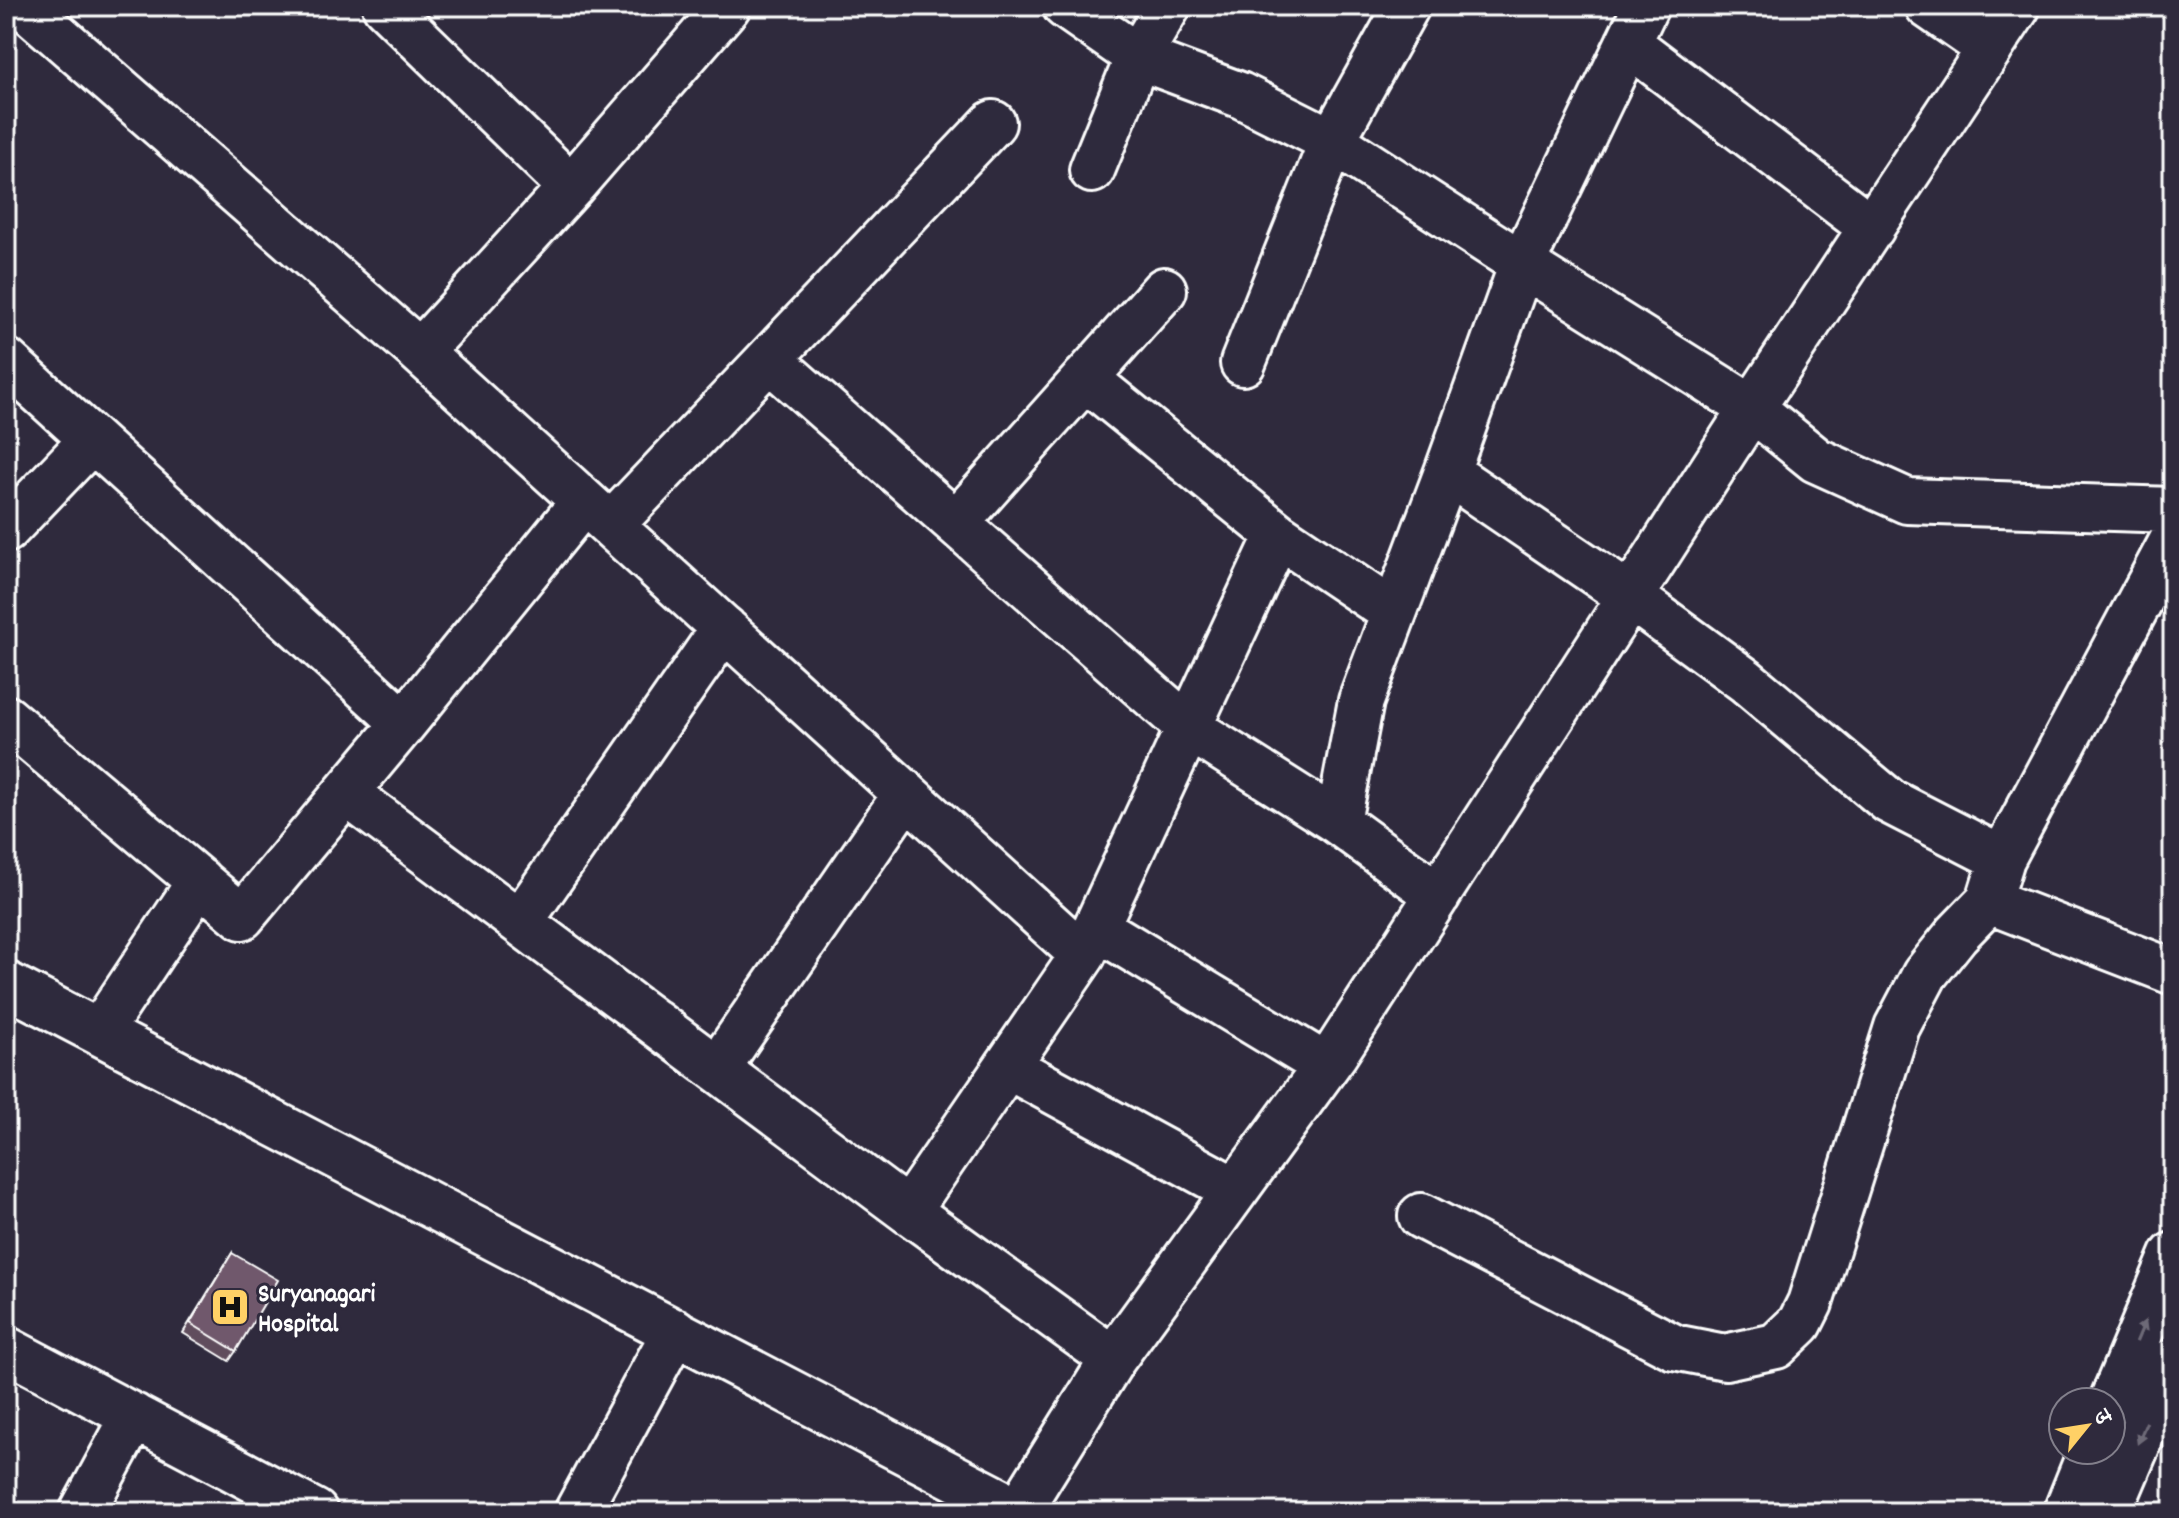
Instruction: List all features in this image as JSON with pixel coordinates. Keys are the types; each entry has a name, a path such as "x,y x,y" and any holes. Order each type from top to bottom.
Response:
{"street":[{"path":"24,6 420,352 906,794 1089,941 1326,1066"},
{"path":"420,352 571,187 728,6"},
{"path":"1065,6 1138,57 1240,95 1332,141 1752,408 1816,460 1907,501 2173,510"},
{"path":"1092,170 1138,57 1168,6"},
{"path":"1243,363 1332,141 1407,6"},
{"path":"1928,6 1990,49"},
{"path":"6,984 1019,1511 1113,1359 1326,1066 1752,408 2018,6"},
{"path":"392,8 571,187"},
{"path":"1338,822 1361,701 1522,264 1637,24 1872,228"},
{"path":"6,718 242,917 404,723 597,513 769,359 993,123"},
{"path":"956,523 1164,290"},
{"path":"769,359 1188,727 1338,822 1438,895"},
{"path":"6,361 404,723"},
{"path":"1085,378 1278,535 1394,613"},
{"path":"6,530 92,440"},
{"path":"1447,472 1631,597 1746,681 1889,801 2002,859"},
{"path":"908,1211 1089,941 1278,535"},
{"path":"1421,1216 1674,1347 1725,1357 1776,1346 1800,1323 1810,1303 1897,1027 1925,974 1989,901 2002,859 2173,539"},
{"path":"520,922 724,628"},
{"path":"346,793 908,1211 1113,1359"},
{"path":"717,1069 906,794"},
{"path":"100,1031 200,881"},
{"path":"1989,901 2173,972"},
{"path":"1007,1066 1235,1190"},
{"path":"2118,1386 2173,1255"},
{"path":"577,1512 675,1331"},
{"path":"6,1349 315,1512"},
{"path":"2109,1512 2173,1361"},
{"path":"82,1512 134,1416"},
{"path":"2066,1512 2085,1466"}],"building":[{"path":"232,1253 278,1280 236,1351 190,1323"}],"place":[{"name":"Suryanagari Hospital","path":"230,1307"}]}
